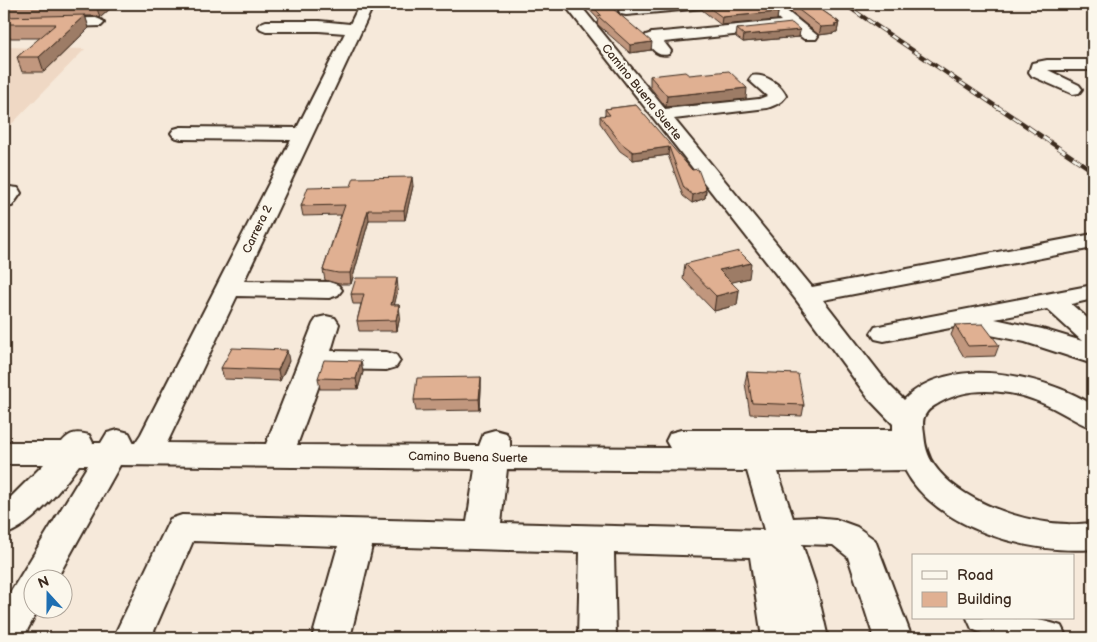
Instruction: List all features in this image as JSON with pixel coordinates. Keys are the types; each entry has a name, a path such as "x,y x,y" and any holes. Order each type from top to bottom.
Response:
{"street":[{"name":"Carrera 2","path":"44,570 132,446 228,288 367,4"},
{"name":"Camino Buena Suerte","path":"571,4 806,296 879,392 910,440"},
{"path":"622,7 704,4"},
{"path":"769,4 810,36"},
{"path":"622,7 663,51"},
{"path":"57,23 74,9"},
{"path":"4,24 96,23"},
{"path":"652,38 794,24"},
{"path":"266,26 319,26 354,29"},
{"path":"1047,65 1093,67 1086,70 1076,80 1080,92 1038,72 1038,67 1047,65"},
{"path":"661,115 761,104 774,100 777,94 758,80"},
{"path":"181,133 303,134"},
{"path":"806,296 1093,241"},
{"path":"228,288 329,290"},
{"path":"884,333 1093,292"},
{"path":"1053,301 1093,337"},
{"path":"950,321 1025,333 1063,343 1093,355"},
{"path":"280,446 326,324"},
{"path":"314,360 386,361"},
{"path":"1093,418 1068,403 1030,389 992,382 975,382 951,386 931,393 912,410 910,440 927,477 946,495 990,522 1012,530 1042,536 1072,539 1093,536"},
{"name":"Camino Buena Suerte","path":"4,436 77,445 494,449 760,460 846,461 910,440"},
{"name":"Camino Buena Suerte","path":"494,449 910,440"},
{"path":"4,522 29,502 77,445"},
{"name":"Camino Buena Suerte","path":"4,453 77,445"},
{"path":"482,536 494,449"},
{"path":"760,460 798,586 809,638"},
{"path":"132,638 182,528 765,544 782,638"},
{"path":"781,532 832,530 855,540 863,550 893,638"},
{"path":"331,638 358,532"},
{"path":"597,539 598,638"},
{"path":"4,637 22,605"},
{"path":"990,620 1030,636"}],"shaded area":[{"path":"4,47 85,49 4,132"}],"building":[{"path":"590,4 610,4 613,6 611,7 652,42 630,45 598,16 601,15"},
{"path":"704,4 768,4 778,12 722,17"},
{"path":"791,4 813,4 839,22 836,22 839,24 821,27"},
{"path":"85,15 39,57 17,57 56,24 4,24 4,17"},
{"path":"792,23 800,30 744,35 737,29"},
{"path":"729,71 747,88 667,96 650,76 685,72 689,75"},
{"path":"636,105 692,170 698,169 706,190 693,195 684,188 669,147 633,152 621,143 600,116 610,115 605,109"},
{"path":"412,177 404,210 368,210 350,273 323,270 345,205 301,206 308,187 351,186 354,178"},
{"path":"739,251 751,263 719,270 739,290 716,296 685,264"},
{"path":"356,278 397,278 391,305 399,305 396,320 357,321 364,294 351,294"},
{"path":"983,324 999,345 968,346 955,325"},
{"path":"232,348 287,350 278,370 221,368"},
{"path":"324,360 361,361 356,379 318,378"},
{"path":"747,372 798,374 804,405 752,403"},
{"path":"481,377 479,399 414,400 417,378"}],"railway":[{"path":"844,4 1000,109"},
{"path":"998,107 1093,171"}]}
